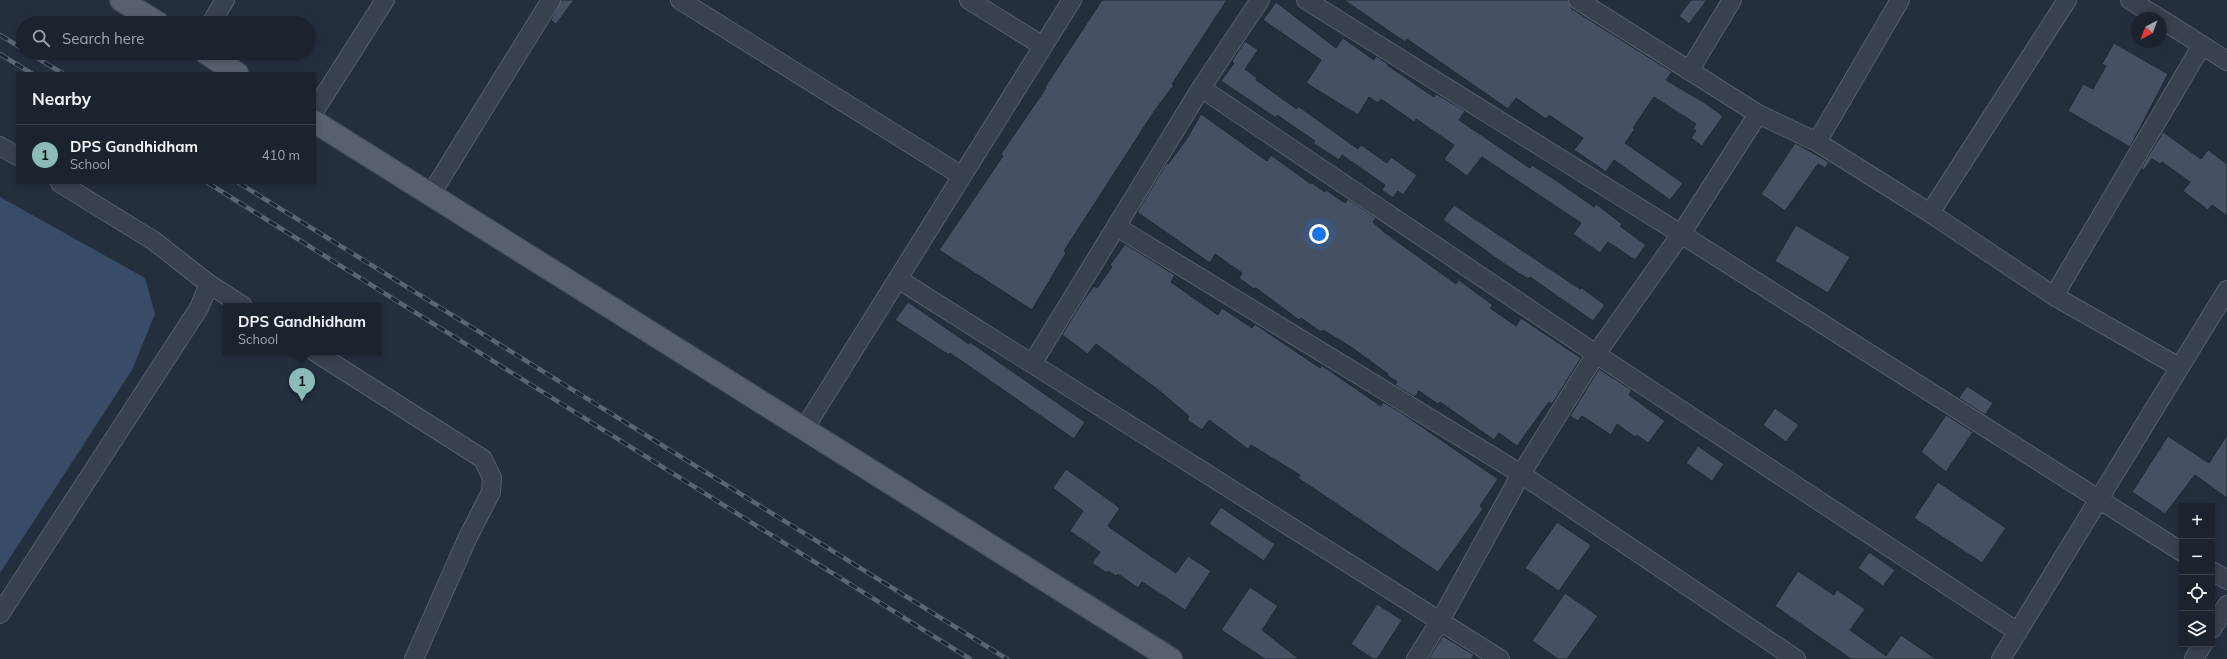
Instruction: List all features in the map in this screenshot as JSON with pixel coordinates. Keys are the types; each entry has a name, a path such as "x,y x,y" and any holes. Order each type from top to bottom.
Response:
{"main road":[{"path":"121,0 147,16"},
{"path":"217,60 235,72"},
{"path":"316,123 1171,659"}],"street":[{"path":"216,16 226,0"},
{"path":"316,108 385,0"},
{"path":"431,194 551,0"},
{"path":"680,0 962,176"},
{"path":"970,0 1043,46"},
{"path":"804,429 1072,0"},
{"path":"1032,364 1201,88 1260,0"},
{"path":"1306,0 1680,234 2179,550"},
{"path":"1578,0 1758,114 1817,142 1930,213 2054,296 2179,367"},
{"path":"1689,71 1732,0"},
{"path":"1817,142 1900,0"},
{"path":"1930,213 2067,0"},
{"path":"2130,0 2149,12"},
{"path":"2167,23 2227,60"},
{"path":"2054,296 2202,45"},
{"path":"1201,88 1596,354 2018,632"},
{"path":"1416,659 1440,621 1521,474 1596,354 1680,234 1758,114"},
{"path":"0,146 16,155"},
{"path":"62,184 154,241 209,284 238,303"},
{"path":"1117,227 1521,474 1796,659"},
{"path":"898,279 1500,659"},
{"path":"0,614 199,308 209,284"},
{"path":"2001,659 2227,290"},
{"path":"320,355 482,459 492,478 491,492 467,539 414,659"},
{"path":"2215,573 2227,580"},
{"path":"2215,624 2227,605"},
{"path":"2194,659 2201,647"}],"water":[{"path":"0,197 145,278 155,314 132,370 0,573"}],"building":[{"path":"561,0 574,0 556,24 551,20"},
{"path":"1102,0 1227,0 1172,84 1174,85 1155,110 1064,251 1066,253 1032,310 939,250 1003,156 1001,154 1046,88 1045,87"},
{"path":"1344,0 1568,0 1572,9 1672,72 1666,80 1705,103 1723,116 1702,146 1691,138 1696,131 1693,129 1696,124 1654,97 1633,128 1635,129 1625,143 1683,183 1670,200 1614,160 1606,172 1574,150 1583,138 1549,115 1546,119 1516,98 1508,109 1407,39 1405,42"},
{"path":"1691,0 1707,0 1689,24 1679,16"},
{"path":"1276,2 1336,48 1343,38 1374,60 1376,56 1434,97 1436,94 1465,111 1459,120 1530,168 1532,165 1594,207 1596,204 1622,224 1620,226 1646,245 1635,260 1608,242 1600,253 1573,234 1581,223 1482,157 1467,176 1444,159 1454,145 1416,119 1414,122 1381,99 1378,103 1369,97 1358,115 1306,83 1321,60 1263,20"},
{"path":"1245,41 1258,50 1245,69 1257,78 1256,80 1297,109 1298,106 1358,149 1361,145 1387,163 1391,157 1417,175 1403,195 1398,191 1393,198 1382,190 1385,185 1342,155 1339,160 1313,143 1315,141 1277,115 1276,118 1221,81 1234,63 1232,61"},
{"path":"2114,43 2168,74 2130,147 2068,111 2083,84 2093,89 2106,66 2102,64"},
{"path":"1201,114 1267,161 1271,155 1311,184 1312,183 1325,192 1326,190 1345,203 1348,199 1376,218 1373,222 1384,232 1456,284 1459,280 1493,305 1490,308 1516,326 1521,318 1581,358 1552,404 1549,402 1517,446 1499,433 1494,440 1440,402 1438,404 1419,391 1415,397 1395,385 1397,382 1387,375 1388,374 1351,347 1323,330 1321,332 1301,318 1299,320 1256,288 1254,289 1239,278 1242,273 1215,254 1210,263 1137,212 1167,163 1168,164 1186,140"},
{"path":"2163,132 2201,159 2208,150 2227,164 2227,216 2212,205 2208,210 2183,191 2190,182 2162,162 2160,164 2152,159 2144,170 2141,168"},
{"path":"1795,143 1829,162 1825,168 1818,164 1785,211 1761,194"},
{"path":"1454,205 1580,289 1582,288 1605,305 1593,321 1530,277 1528,279 1503,263 1443,220"},
{"path":"1796,225 1850,257 1828,293 1775,261"},
{"path":"1125,244 1175,275 1171,282 1218,315 1222,308 1252,328 1255,324 1320,368 1321,365 1381,406 1383,402 1403,414 1498,479 1480,506 1483,509 1438,572 1298,478 1300,475 1251,445 1248,449 1209,420 1202,430 1187,420 1189,416 1157,389 1096,344 1088,354 1062,335 1082,302 1094,286 1097,288 1112,267 1110,265"},
{"path":"908,302 969,344 970,342 1085,422 1074,439 950,353 949,355 895,320"},
{"path":"1599,369 1632,390 1629,395 1665,421 1648,443 1637,435 1635,437 1617,424 1611,435 1582,416 1578,421 1570,416"},
{"path":"1967,386 1993,403 1985,415 1959,398"},
{"path":"1775,408 1799,425 1786,442 1763,425"},
{"path":"1946,415 1973,432 1946,472 1921,452"},
{"path":"2227,435 2227,498 2195,475 2165,514 2132,492 2168,436 2209,463"},
{"path":"1698,446 1724,464 1712,481 1686,463"},
{"path":"1066,469 1120,508 1108,526 1142,550 1176,573 1188,556 1211,571 1185,610 1142,582 1138,588 1118,574 1116,576 1108,571 1107,573 1092,563 1100,552 1070,531 1083,511 1053,488"},
{"path":"1938,482 2006,528 1982,563 1914,518"},
{"path":"1221,507 1275,544 1264,561 1209,524"},
{"path":"1557,522 1591,545 1559,591 1525,568"},
{"path":"1869,552 1895,570 1883,586 1858,568"},
{"path":"1798,571 1834,595 1837,590 1865,609 1850,630 1886,656 1901,635 1936,659 1851,659 1775,606"},
{"path":"1250,587 1278,606 1262,630 1299,659 1265,659 1221,630"},
{"path":"1565,593 1598,616 1567,659 1558,659 1532,641"},
{"path":"1377,604 1402,620 1377,659 1373,659 1351,644"},
{"path":"1443,636 1474,655 1471,659 1428,659"}],"railway":[{"path":"0,35 16,45"},
{"path":"0,54 29,72"},
{"path":"41,60 60,72"},
{"path":"210,184 970,659"},
{"path":"241,184 1007,659"}],"place":[{"name":"DPS Gandhidham","path":"302,401"}]}
